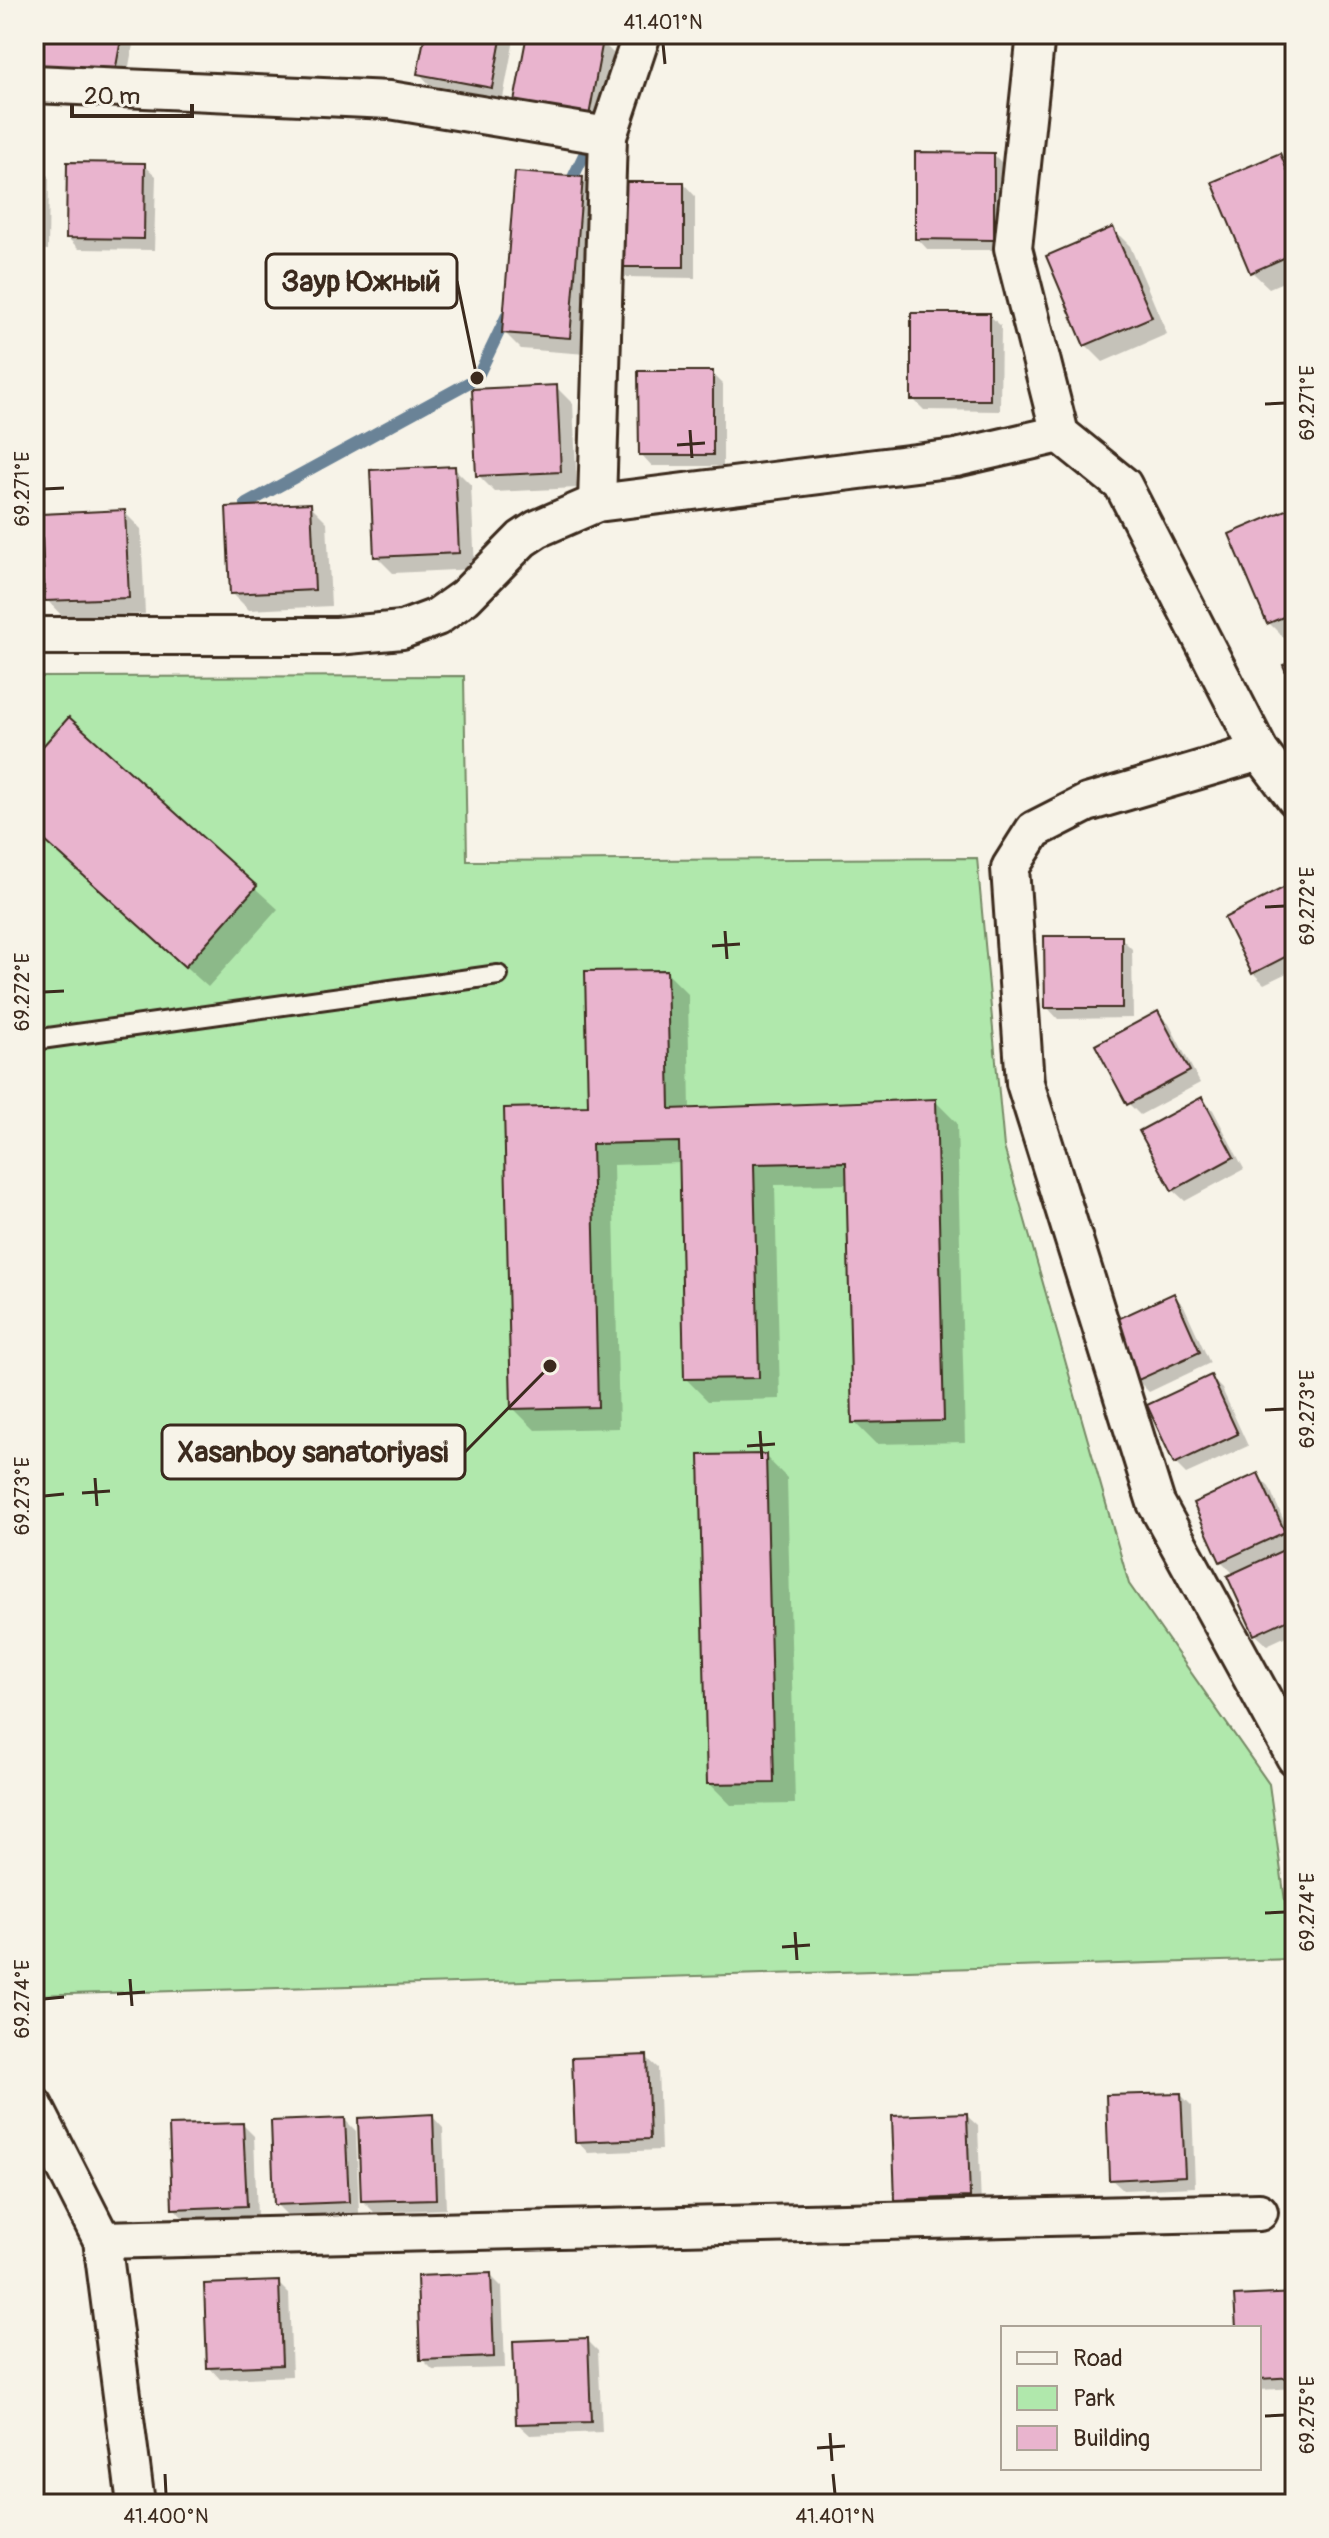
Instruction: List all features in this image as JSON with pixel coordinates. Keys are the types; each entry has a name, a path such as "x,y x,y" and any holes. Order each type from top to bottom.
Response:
{"street":[{"path":"597,503 608,136 642,34"},
{"path":"1036,34 1013,248 1060,434 1123,485 1260,752 1295,798"},
{"path":"34,84 390,100 608,136"},
{"path":"34,636 337,636 402,630 437,617 465,597 529,534 554,519 597,503 956,458 1060,434"},
{"path":"1260,752 1087,803 1034,830 1010,868 1025,1083 1156,1503 1295,1757"},
{"path":"34,2106 102,2240 136,2504"},
{"path":"102,2240 1259,2212"}],"lane":[{"path":"34,1040 498,975"}],"green space":[{"path":"464,676 467,861 977,858 1004,1147 1129,1584 1269,1784 1293,1959 34,1995 34,677"}],"building":[{"path":"45,34 122,34 113,83 38,69"},
{"path":"425,34 502,34 492,88 417,74"},
{"path":"527,34 573,34 603,40 589,116 514,102"},
{"path":"915,152 994,153 994,240 915,239"},
{"path":"1280,153 1295,189 1295,253 1250,273 1212,182"},
{"path":"67,162 145,163 144,239 66,238"},
{"path":"34,163 39,163 38,239 34,239"},
{"path":"515,172 583,177 570,338 502,333"},
{"path":"610,182 684,182 684,267 609,267"},
{"path":"1113,227 1152,317 1084,346 1046,256"},
{"path":"911,313 990,313 990,400 911,400"},
{"path":"638,371 713,371 713,455 639,455"},
{"path":"557,385 561,472 476,476 472,389"},
{"path":"455,466 459,553 374,557 370,470"},
{"path":"311,503 315,590 230,594 226,507"},
{"path":"1295,506 1295,612 1267,624 1229,534"},
{"path":"125,510 129,598 45,601 41,514"},
{"path":"1295,660 1295,694 1283,665"},
{"path":"69,717 257,886 185,967 34,831 34,756"},
{"path":"1289,885 1295,897 1295,952 1252,974 1224,918"},
{"path":"1044,936 1122,936 1122,1008 1045,1008"},
{"path":"667,970 670,1109 936,1099 944,1421 852,1423 846,1162 754,1164 759,1378 684,1379 679,1142 592,1144 598,1407 511,1409 504,1108 588,1106 585,971"},
{"path":"1158,1011 1190,1071 1127,1105 1095,1045"},
{"path":"1202,1097 1234,1157 1172,1191 1139,1131"},
{"path":"1174,1293 1200,1352 1136,1381 1109,1323"},
{"path":"1211,1375 1238,1434 1174,1464 1147,1405"},
{"path":"766,1454 774,1783 707,1784 699,1455"},
{"path":"1258,1473 1285,1532 1220,1562 1193,1503"},
{"path":"1292,1546 1295,1554 1295,1616 1254,1635 1227,1576"},
{"path":"647,2055 650,2139 575,2142 572,2058"},
{"path":"1181,2093 1185,2176 1109,2180 1106,2095"},
{"path":"967,2113 970,2197 895,2200 892,2116"},
{"path":"433,2114 436,2199 361,2201 358,2118"},
{"path":"345,2118 349,2202 274,2205 271,2121"},
{"path":"243,2123 247,2206 172,2209 169,2125"},
{"path":"491,2273 494,2357 420,2360 417,2276"},
{"path":"279,2281 282,2365 207,2368 204,2284"},
{"path":"1295,2293 1295,2377 1261,2379 1261,2326 1236,2326 1234,2296"},
{"path":"588,2338 591,2422 516,2424 513,2341"}],"waterway":[{"path":"567,190 592,138"},
{"path":"246,504 477,378 509,311"}],"place":[{"name":"Заур Южный","path":"477,378"},
{"name":"Xasanboy sanatoriyasi","path":"550,1366"}]}
